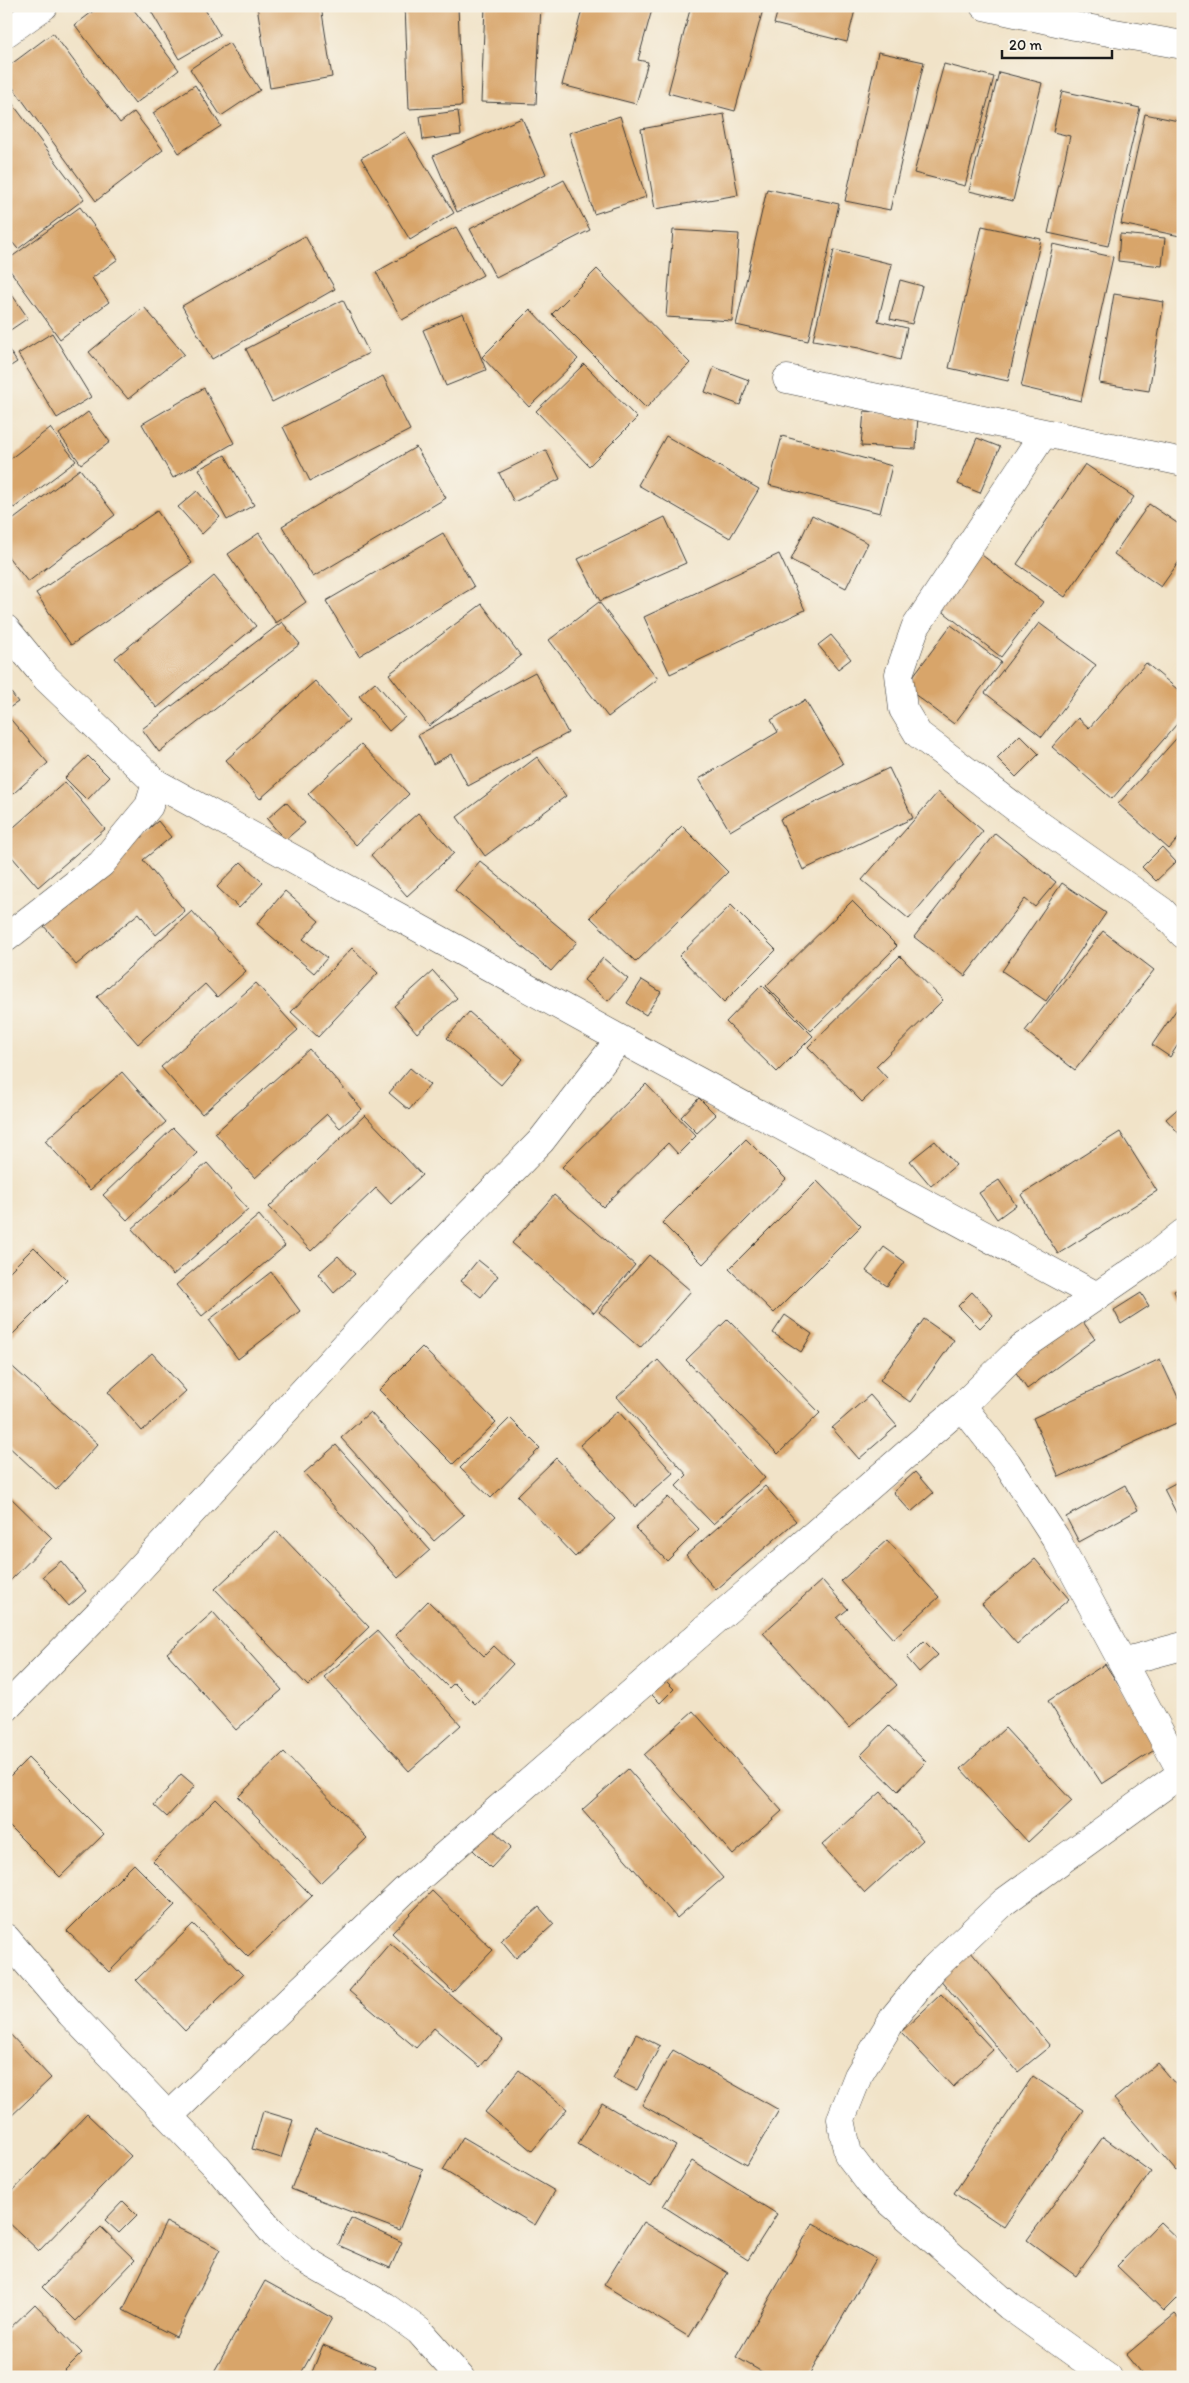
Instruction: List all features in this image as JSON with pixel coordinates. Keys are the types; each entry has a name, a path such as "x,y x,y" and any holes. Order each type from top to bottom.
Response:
{"street":[{"path":"6,33 44,6"},
{"path":"984,6 1075,26 1183,45"},
{"path":"787,379 1183,462"},
{"path":"1044,433 915,628 899,674 903,709 918,734 1024,814 1162,911 1183,934"},
{"path":"6,629 46,678 156,783 620,1039 1097,1296"},
{"path":"6,938 101,864 149,806 156,783"},
{"path":"6,1708 105,1607 411,1274 541,1141 620,1039"},
{"path":"169,2116 405,1890 962,1406 1021,1348 1148,1261 1183,1233"},
{"path":"962,1406 1007,1463 1055,1537 1182,1774 1004,1902 934,1968 894,2017 858,2076 841,2119 848,2154 873,2187 1009,2306 1108,2377"},
{"path":"1122,1662 1183,1646"},
{"path":"6,1938 71,2014 169,2116 275,2235 303,2259 384,2306 419,2331 460,2377"}],"building":[{"path":"100,6 131,6 179,70 135,104 75,25"},
{"path":"148,6 203,6 220,35 179,59"},
{"path":"257,6 321,6 332,77 270,88"},
{"path":"405,6 458,6 462,106 409,109"},
{"path":"485,6 541,6 536,104 481,102"},
{"path":"583,6 653,6 638,60 648,62 636,104 562,85"},
{"path":"691,6 764,6 735,111 668,93"},
{"path":"779,6 856,6 847,42 774,24"},
{"path":"53,33 120,123 134,112 163,150 96,201 6,78 6,68"},
{"path":"229,43 260,90 221,116 190,69"},
{"path":"878,52 924,62 890,210 845,201"},
{"path":"944,64 994,77 965,186 914,173"},
{"path":"999,72 1042,83 1013,201 969,191"},
{"path":"195,85 221,126 179,153 153,113"},
{"path":"1062,91 1140,108 1108,246 1048,233 1070,136 1053,132"},
{"path":"6,95 84,199 18,249 6,235"},
{"path":"458,111 461,135 423,140 420,116"},
{"path":"724,114 738,195 655,209 641,129"},
{"path":"1145,114 1183,122 1183,222 1180,236 1121,224"},
{"path":"620,116 646,197 594,214 569,133"},
{"path":"522,118 546,174 457,212 433,156"},
{"path":"405,132 454,213 410,240 361,158"},
{"path":"564,180 590,230 496,278 470,229"},
{"path":"767,189 839,204 808,341 736,325"},
{"path":"80,207 118,259 92,278 109,302 60,339 6,265 6,261"},
{"path":"982,226 1041,239 1008,381 949,368"},
{"path":"456,227 483,275 402,320 376,272"},
{"path":"673,230 739,234 732,321 666,317"},
{"path":"1120,234 1165,238 1162,266 1118,261"},
{"path":"305,236 335,289 212,359 182,306"},
{"path":"1053,244 1113,257 1081,401 1021,387"},
{"path":"834,250 892,264 878,321 907,328 900,360 859,348 813,340"},
{"path":"597,269 690,363 646,408 552,314"},
{"path":"900,280 922,286 912,324 890,319"},
{"path":"6,286 28,318 6,333"},
{"path":"1114,294 1164,302 1149,391 1099,383"},
{"path":"343,300 369,353 272,402 246,349"},
{"path":"144,307 184,354 128,399 89,352"},
{"path":"530,309 578,359 529,407 482,357"},
{"path":"463,313 486,370 446,386 423,330"},
{"path":"52,333 91,397 57,418 18,354"},
{"path":"6,346 17,362 6,369"},
{"path":"584,364 637,418 589,466 536,411"},
{"path":"714,367 749,380 740,405 705,392"},
{"path":"383,376 410,430 310,481 283,427"},
{"path":"204,388 234,443 173,478 142,424"},
{"path":"864,411 918,415 916,449 861,446"},
{"path":"88,412 110,442 81,464 59,434"},
{"path":"50,428 76,461 14,508 6,498 6,462"},
{"path":"666,436 759,489 730,538 638,485"},
{"path":"782,436 892,466 880,513 769,485"},
{"path":"977,438 1000,447 980,493 958,484"},
{"path":"416,447 446,498 313,577 282,526"},
{"path":"546,450 560,479 514,502 499,473"},
{"path":"225,455 254,505 227,520 199,469"},
{"path":"1085,464 1134,497 1065,597 1017,564"},
{"path":"80,469 115,515 28,582 6,554 6,525"},
{"path":"197,491 220,517 202,534 178,507"},
{"path":"1149,504 1183,527 1183,556 1161,587 1114,554"},
{"path":"157,511 192,563 71,645 36,593"},
{"path":"812,515 868,543 846,588 791,560"},
{"path":"665,517 686,563 600,601 578,559"},
{"path":"259,533 306,602 276,623 228,554"},
{"path":"443,533 474,587 359,656 326,601"},
{"path":"978,552 1043,602 1001,657 936,606"},
{"path":"779,554 805,610 670,674 644,617"},
{"path":"214,576 256,626 157,708 115,658"},
{"path":"599,602 658,679 608,717 549,640"},
{"path":"482,604 521,656 429,726 389,674"},
{"path":"282,622 300,644 159,752 142,729"},
{"path":"1039,623 1096,665 1042,737 985,693"},
{"path":"951,625 1001,662 954,724 905,687"},
{"path":"831,635 851,659 838,669 818,645"},
{"path":"1146,663 1183,694 1183,717 1112,799 1052,747 1078,718 1089,728"},
{"path":"535,672 568,733 468,786 451,754 433,764 418,735"},
{"path":"315,681 349,720 260,799 226,760"},
{"path":"375,682 405,717 389,731 359,696"},
{"path":"6,686 18,702 6,710"},
{"path":"805,700 843,764 730,831 699,779 778,732 771,720"},
{"path":"6,714 48,763 6,800"},
{"path":"1183,731 1183,833 1169,849 1118,804"},
{"path":"1020,735 1039,754 1016,777 997,758"},
{"path":"361,744 409,794 356,845 308,794"},
{"path":"88,756 109,777 87,800 65,778"},
{"path":"537,757 566,796 485,856 457,817"},
{"path":"889,768 913,818 803,870 780,819"},
{"path":"65,782 105,829 38,887 6,850 6,834"},
{"path":"938,792 983,831 909,919 862,880"},
{"path":"286,802 305,823 285,840 267,819"},
{"path":"418,813 454,853 407,896 371,855"},
{"path":"158,821 171,837 143,860 185,911 156,935 139,913 76,965 39,920"},
{"path":"682,826 728,872 636,962 590,917"},
{"path":"995,833 1056,882 1035,907 1025,899 965,976 914,937"},
{"path":"1162,847 1176,862 1156,881 1142,867"},
{"path":"480,861 577,942 551,971 455,890"},
{"path":"241,862 263,883 239,908 217,887"},
{"path":"1062,883 1106,913 1046,1001 1002,971"},
{"path":"285,891 319,921 303,939 327,958 314,973 257,924"},
{"path":"852,901 897,946 811,1031 766,986"},
{"path":"731,905 776,950 724,1002 679,956"},
{"path":"192,911 246,971 217,997 205,984 138,1044 97,997"},
{"path":"1103,931 1154,970 1075,1070 1025,1031"},
{"path":"352,948 378,973 318,1037 291,1012"},
{"path":"900,956 943,1000 876,1066 887,1078 862,1102 808,1047"},
{"path":"603,958 628,979 608,1001 584,980"},
{"path":"433,971 457,998 417,1033 394,1006"},
{"path":"642,980 661,992 646,1015 627,1003"},
{"path":"256,983 298,1030 202,1114 161,1067"},
{"path":"762,985 813,1036 777,1072 726,1022"},
{"path":"1181,1003 1183,1004 1183,1037 1170,1057 1152,1045"},
{"path":"469,1012 523,1059 501,1085 447,1038"},
{"path":"309,1049 362,1109 340,1128 327,1114 255,1178 215,1133"},
{"path":"410,1068 430,1085 409,1110 389,1093"},
{"path":"122,1072 166,1122 90,1190 45,1141"},
{"path":"646,1084 696,1136 678,1154 668,1143 603,1207 562,1167"},
{"path":"699,1098 716,1115 697,1133 681,1117"},
{"path":"1183,1104 1183,1138 1166,1119"},
{"path":"365,1115 422,1175 391,1204 376,1188 311,1251 269,1207"},
{"path":"173,1128 197,1153 127,1220 103,1195"},
{"path":"1120,1132 1157,1191 1058,1254 1021,1195"},
{"path":"746,1139 786,1179 703,1264 662,1223"},
{"path":"935,1141 956,1165 931,1186 910,1161"},
{"path":"207,1163 248,1209 173,1275 132,1229"},
{"path":"999,1180 1016,1205 997,1219 979,1193"},
{"path":"817,1181 861,1226 774,1313 729,1269"},
{"path":"554,1195 635,1265 594,1313 512,1243"},
{"path":"259,1215 285,1246 202,1316 176,1285"},
{"path":"34,1247 67,1280 6,1341 6,1275"},
{"path":"884,1247 905,1262 887,1286 866,1271"},
{"path":"649,1255 691,1291 640,1348 599,1312"},
{"path":"338,1256 355,1274 334,1293 318,1274"},
{"path":"478,1260 498,1276 481,1297 461,1281"},
{"path":"271,1272 300,1311 238,1359 209,1320"},
{"path":"1183,1287 1183,1309 1174,1291"},
{"path":"972,1292 993,1315 980,1328 958,1306"},
{"path":"1141,1293 1149,1306 1121,1324 1114,1310"},
{"path":"785,1315 812,1334 801,1352 773,1333"},
{"path":"1079,1316 1095,1339 1027,1389 1011,1365"},
{"path":"728,1319 820,1413 778,1454 686,1360"},
{"path":"924,1319 954,1340 910,1402 880,1380"},
{"path":"422,1347 496,1422 453,1464 379,1390"},
{"path":"152,1353 186,1391 142,1431 108,1392"},
{"path":"1160,1359 1183,1408 1183,1420 1059,1477 1033,1418"},
{"path":"658,1360 765,1478 713,1524 676,1486 687,1475 617,1397"},
{"path":"6,1361 98,1444 56,1490 6,1444"},
{"path":"870,1395 897,1426 859,1459 832,1428"},
{"path":"618,1411 673,1473 635,1507 580,1445"},
{"path":"370,1412 464,1515 434,1541 341,1438"},
{"path":"510,1418 540,1448 491,1498 460,1468"},
{"path":"336,1445 430,1550 398,1578 304,1473"},
{"path":"556,1458 615,1519 575,1557 517,1496"},
{"path":"915,1472 933,1493 911,1512 893,1492"},
{"path":"1183,1479 1183,1526 1164,1489"},
{"path":"1125,1485 1138,1510 1079,1542 1066,1517"},
{"path":"765,1486 796,1521 716,1590 686,1555"},
{"path":"6,1493 52,1538 8,1583 6,1581"},
{"path":"668,1497 699,1529 667,1561 635,1528"},
{"path":"277,1531 369,1627 308,1686 215,1589"},
{"path":"887,1540 939,1597 893,1639 841,1581"},
{"path":"1035,1559 1069,1599 1017,1644 982,1604"},
{"path":"61,1561 86,1591 69,1606 43,1576"},
{"path":"822,1580 848,1609 837,1618 897,1685 849,1728 763,1633"},
{"path":"428,1601 484,1656 494,1646 513,1664 475,1704 454,1683 449,1688 395,1635"},
{"path":"213,1612 282,1690 236,1730 167,1653"},
{"path":"377,1631 461,1725 409,1771 324,1677"},
{"path":"924,1641 938,1655 919,1672 907,1658"},
{"path":"1105,1664 1159,1747 1102,1784 1048,1701"},
{"path":"657,1672 674,1689 660,1703 643,1686"},
{"path":"693,1711 782,1811 733,1855 644,1755"},
{"path":"889,1726 926,1762 898,1791 861,1755"},
{"path":"1005,1728 1072,1801 1028,1842 961,1769"},
{"path":"284,1752 367,1838 320,1883 238,1797"},
{"path":"28,1758 104,1834 60,1877 6,1823 6,1780"},
{"path":"628,1769 723,1878 677,1918 582,1810"},
{"path":"181,1774 195,1786 167,1817 154,1805"},
{"path":"881,1792 923,1840 865,1893 822,1845"},
{"path":"216,1799 312,1896 248,1957 153,1861"},
{"path":"490,1827 511,1847 491,1868 470,1847"},
{"path":"134,1864 175,1905 109,1972 67,1931"},
{"path":"432,1891 493,1950 453,1992 392,1933"},
{"path":"539,1907 554,1924 516,1958 501,1940"},
{"path":"193,1924 243,1975 185,2031 136,1980"},
{"path":"390,1943 503,2040 480,2067 434,2028 416,2048 349,1991"},
{"path":"970,1950 1050,2046 1018,2072 939,1978"},
{"path":"941,1994 993,2050 953,2087 901,2032"},
{"path":"8,2032 51,2078 6,2121 6,2033"},
{"path":"636,2034 660,2046 637,2090 613,2078"},
{"path":"673,2050 779,2110 747,2165 642,2105"},
{"path":"1157,2063 1183,2093 1183,2166 1176,2171 1114,2099"},
{"path":"519,2070 567,2109 532,2151 485,2112"},
{"path":"1033,2076 1083,2110 1004,2227 954,2193"},
{"path":"602,2103 676,2146 651,2187 578,2144"},
{"path":"263,2111 293,2120 281,2158 252,2149"},
{"path":"87,2114 131,2156 39,2251 6,2220 6,2198"},
{"path":"315,2129 423,2169 399,2230 291,2189"},
{"path":"463,2137 555,2191 535,2225 443,2170"},
{"path":"1103,2137 1151,2172 1076,2276 1027,2240"},
{"path":"692,2161 777,2214 748,2260 663,2206"},
{"path":"123,2201 137,2215 119,2233 105,2220"},
{"path":"351,2218 402,2242 390,2268 338,2245"},
{"path":"166,2222 220,2249 176,2337 123,2310"},
{"path":"643,2222 728,2273 689,2337 604,2285"},
{"path":"1160,2222 1183,2244 1183,2292 1164,2311 1117,2266"},
{"path":"813,2223 876,2259 808,2377 771,2377 736,2357"},
{"path":"101,2227 135,2260 76,2321 42,2287"},
{"path":"265,2281 332,2318 299,2377 211,2377"},
{"path":"35,2304 82,2353 58,2377 6,2377 6,2332"},
{"path":"1175,2314 1183,2323 1183,2377 1144,2377 1126,2355"},
{"path":"323,2345 375,2366 371,2377 310,2377"}]}
